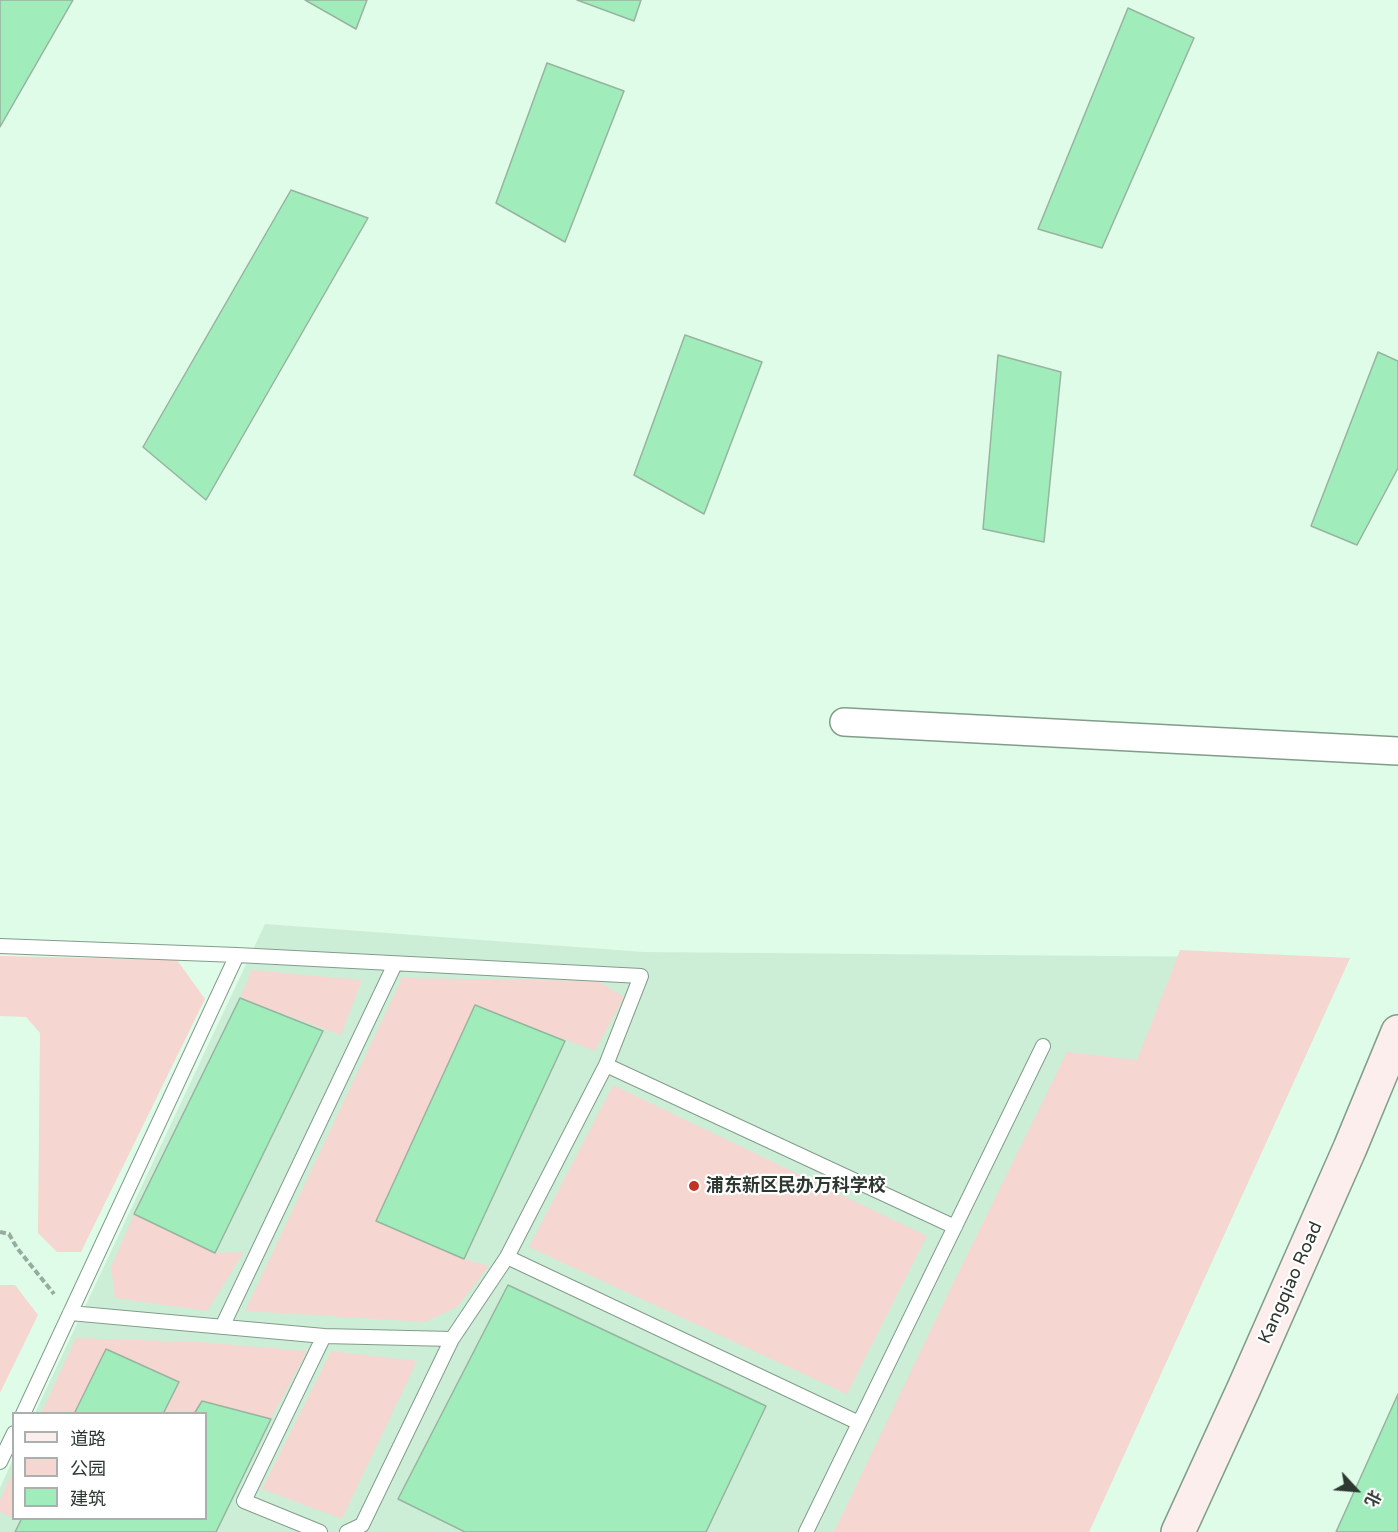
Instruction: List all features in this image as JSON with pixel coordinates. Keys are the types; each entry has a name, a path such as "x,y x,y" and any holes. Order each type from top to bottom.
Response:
{"main road":[{"name":"Kangqiao Road","path":"1178,1532 1350,1148 1398,1032"}],"street":[{"path":"844,722 1398,751"}],"lane":[{"path":"0,946 237,955 641,976 606,1065 507,1257 453,1340 362,1525 347,1532"},
{"path":"23,1412 237,955"},
{"path":"222,1327 395,963"},
{"path":"806,1532 1043,1046"},
{"path":"606,1065 955,1227"},
{"path":"507,1257 859,1423"},
{"path":"70,1313 324,1336 453,1340"},
{"path":"320,1532 244,1501 324,1336"},
{"path":"0,1462 12,1437"}],"path":[{"path":"0,1232 9,1234 16,1248 70,1313"}],"shaded area":[{"name":"浦东新区民办万科学校","path":"265,924 644,952 1350,958 1089,1532 0,1532 0,1488 12,1461 12,1520 207,1520 207,1412 35,1412"}],"green space":[{"path":"1180,950 1350,958 1089,1532 834,1532 1067,1052 1137,1060"},
{"path":"0,956 177,960 205,999 81,1252 57,1252 38,1233 40,1033 26,1017 0,1016"},
{"path":"252,970 362,980 341,1035 240,998"},
{"path":"402,978 598,981 624,997 595,1051 475,1005 376,1221 464,1259 489,1266 457,1307 425,1322 245,1311"},
{"path":"613,1085 927,1236 847,1394 529,1247"},
{"path":"134,1214 215,1253 244,1252 207,1311 115,1298 111,1267"},
{"path":"0,1285 15,1285 38,1315 0,1393"},
{"path":"76,1338 200,1342 307,1351 271,1419 202,1401 195,1412 164,1412 179,1382 106,1349 74,1412 42,1412"},
{"path":"331,1351 417,1361 342,1519 262,1489"},
{"path":"12,1473 12,1518 0,1512 0,1500"}],"building":[{"path":"0,0 73,0 0,127"},
{"path":"305,0 367,0 356,29"},
{"path":"577,0 641,0 634,21"},
{"path":"1128,8 1194,38 1102,248 1038,229"},
{"path":"547,63 624,91 565,242 496,203"},
{"path":"291,190 368,218 206,500 143,447"},
{"path":"685,335 762,362 704,514 634,475"},
{"path":"1378,352 1398,361 1398,468 1357,545 1311,526"},
{"path":"998,355 1061,372 1044,542 983,529"},
{"path":"240,998 323,1031 215,1253 134,1214"},
{"path":"475,1005 565,1041 464,1259 376,1221"},
{"path":"508,1285 766,1406 706,1532 465,1532 398,1499"},
{"path":"106,1349 179,1382 164,1412 75,1412"},
{"path":"1398,1394 1398,1532 1336,1532"},
{"path":"202,1401 271,1419 216,1532 15,1532 21,1520 207,1520 207,1412 195,1412"}],"place":[{"name":"浦东新区民办万科学校","path":"694,1186"}]}
